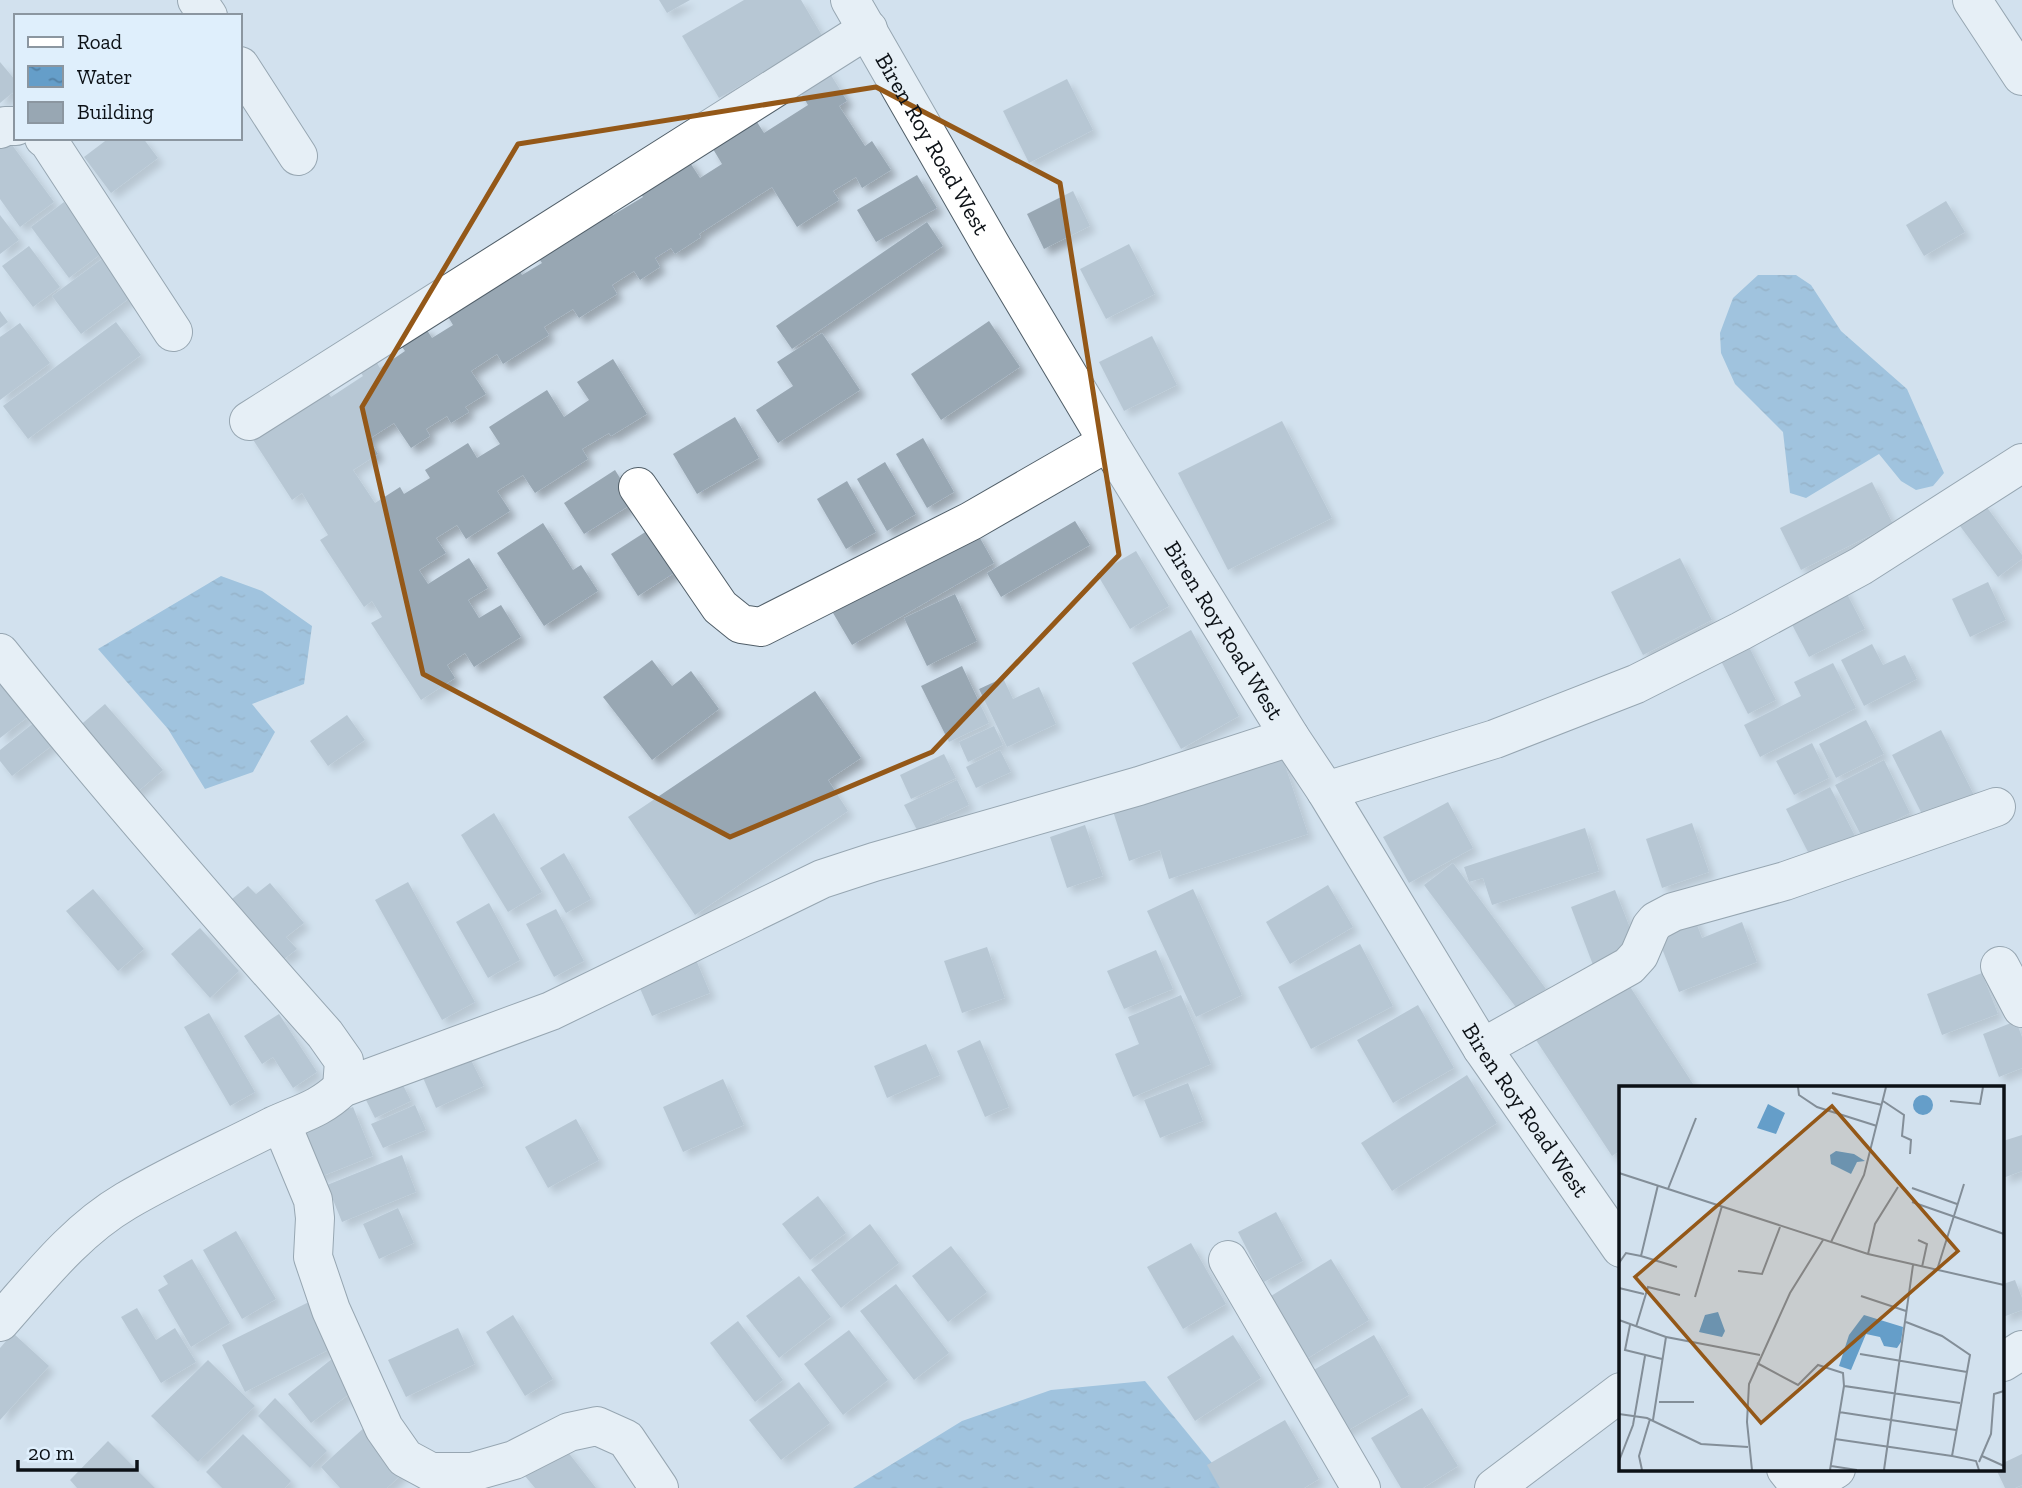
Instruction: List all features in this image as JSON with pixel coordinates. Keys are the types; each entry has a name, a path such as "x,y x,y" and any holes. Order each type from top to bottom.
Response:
{"street":[{"path":"1972,0 2022,76"},
{"path":"248,421 859,14"},
{"name":"Biren Roy Road West","path":"859,14 979,226 1108,442 1290,737 1326,791 1482,1048 1619,1245"},
{"path":"242,69 298,156"},
{"path":"46,140 173,332"},
{"path":"638,487 720,607 741,624 761,627 971,521 1108,442"},
{"path":"1326,791 1495,739 1636,684 1861,566 2022,463"},
{"path":"0,653 84,758 324,1034 344,1061 342,1088"},
{"path":"0,1322 58,1256 86,1230 125,1202 281,1123 325,1104 342,1088 551,1011 822,879 1139,786 1290,737"},
{"path":"1482,1048 1629,966 1639,955 1651,927 1656,921 1673,912 1785,881 1996,807"},
{"path":"2000,966 2022,1008"},
{"path":"281,1123 313,1200 313,1257 331,1310 384,1428 405,1458 431,1472 472,1472 514,1460 569,1432 597,1426 626,1439 659,1488"},
{"path":"1228,1260 1361,1488"},
{"path":"2004,1361 2022,1350"},
{"path":"1494,1488 1619,1394"},
{"path":"1787,1470 1803,1488 1834,1470"}],"highlighted area":[{"path":"876,87 1060,183 1119,555 932,752 730,837 423,674 362,407 518,144"}],"water":[{"path":"1758,275 1796,275 1811,285 1841,331 1907,389 1944,473 1933,486 1916,490 1901,481 1879,454 1806,498 1790,493 1783,432 1735,384 1721,353 1720,333 1733,298"},
{"path":"221,576 262,591 312,626 304,684 252,704 275,732 253,772 205,789 168,729 98,649"},
{"path":"1145,1381 1221,1474 1228,1488 853,1488 962,1421 1051,1390"}],"building":[{"path":"659,0 690,0 667,13"},
{"path":"744,0 801,0 823,37 719,98 682,36"},
{"path":"0,62 14,79 14,92 0,103"},
{"path":"826,67 847,101 839,106 865,146 872,141 891,170 862,188 856,177 833,191 839,200 797,227 772,187 699,234 701,237 675,254 671,248 655,258 660,267 640,280 634,271 612,285 617,294 579,318 573,309 544,327 549,335 503,364 497,354 471,371 486,394 465,407 469,412 451,423 447,416 426,429 430,436 411,448 394,423 369,439 378,454 353,470 375,503 400,487 404,494 430,478 425,470 468,443 477,458 500,444 489,427 547,390 564,417 589,400 577,382 613,359 647,414 611,436 609,433 582,449 588,459 535,493 523,475 497,491 510,511 466,539 457,525 436,538 446,553 419,570 428,584 469,558 488,588 468,600 479,618 501,605 521,637 474,667 465,653 447,665 455,678 421,700 371,623 382,617 372,601 364,607 320,540 328,535 302,493 292,500 250,435 325,388 331,397 363,376 358,368 374,358 380,368 405,351 399,343 425,327 432,338 453,325 444,310 516,264 522,275 542,263 535,253 608,207 613,215 643,197 638,189 687,158 700,178 722,164 713,149 757,122 764,133 808,105 796,85"},
{"path":"1067,79 1093,130 1029,163 1003,111"},
{"path":"4,134 54,202 20,227 0,199 0,136"},
{"path":"106,140 144,140 158,158 111,193 84,157"},
{"path":"917,175 937,208 876,242 857,210"},
{"path":"1073,191 1090,226 1044,249 1027,214"},
{"path":"1946,201 1965,232 1924,256 1906,225"},
{"path":"64,202 102,253 69,278 31,227"},
{"path":"0,215 19,240 0,254"},
{"path":"927,222 943,246 792,349 776,326"},
{"path":"1129,244 1155,294 1106,319 1080,269"},
{"path":"29,246 60,287 33,307 2,266"},
{"path":"106,256 135,294 81,334 52,296"},
{"path":"0,311 8,322 0,328"},
{"path":"989,321 1020,367 941,420 911,374"},
{"path":"116,322 141,355 28,439 3,406"},
{"path":"20,323 50,363 0,400 0,337"},
{"path":"822,333 860,390 778,443 756,410 793,386 777,362"},
{"path":"1152,336 1177,385 1124,411 1099,362"},
{"path":"735,417 759,458 697,494 673,454"},
{"path":"1282,421 1332,518 1228,570 1178,473"},
{"path":"923,438 954,492 927,508 896,454"},
{"path":"885,462 916,514 887,531 857,479"},
{"path":"615,470 635,502 584,534 564,503"},
{"path":"847,481 876,532 846,549 817,499"},
{"path":"1872,482 1893,524 1801,570 1780,528"},
{"path":"1983,502 2022,555 2022,559 1998,577 1957,522"},
{"path":"1075,521 1090,545 1001,597 987,573"},
{"path":"543,523 573,570 581,565 598,591 544,626 497,553"},
{"path":"650,529 677,571 638,596 611,554"},
{"path":"976,531 994,563 852,645 833,613"},
{"path":"1136,551 1169,606 1130,629 1097,574"},
{"path":"1680,558 1712,620 1643,655 1611,592"},
{"path":"1988,582 2006,620 1970,637 1952,599"},
{"path":"1843,586 1865,629 1809,657 1787,615"},
{"path":"955,594 977,641 927,666 904,618"},
{"path":"1191,630 1239,716 1181,749 1132,663"},
{"path":"1745,639 1776,700 1748,714 1717,653"},
{"path":"1872,644 1883,665 1905,655 1917,679 1864,706 1841,660"},
{"path":"652,660 672,686 691,671 719,709 652,760 603,697"},
{"path":"1833,663 1856,708 1760,757 1744,725 1801,696 1794,682"},
{"path":"962,666 989,723 949,742 921,686"},
{"path":"1003,678 1013,699 1039,687 1056,724 1007,747 979,689"},
{"path":"0,679 29,716 0,738"},
{"path":"815,691 861,758 828,780 848,811 695,915 628,817"},
{"path":"105,704 163,770 135,794 77,728"},
{"path":"347,715 365,740 328,766 310,741"},
{"path":"1866,720 1884,754 1836,778 1819,744"},
{"path":"36,721 54,744 12,776 0,761 0,750"},
{"path":"994,726 1003,745 968,762 959,742"},
{"path":"1941,730 1974,795 1925,820 1892,755"},
{"path":"1812,743 1829,778 1794,795 1776,761"},
{"path":"1000,750 1011,772 976,788 966,767"},
{"path":"1281,753 1308,834 1169,879 1160,850 1129,861 1112,808"},
{"path":"944,754 956,778 911,799 900,775"},
{"path":"1884,760 1910,813 1862,837 1835,785"},
{"path":"957,780 969,805 917,830 904,805"},
{"path":"1830,787 1855,836 1811,858 1786,809"},
{"path":"1448,802 1473,848 1409,883 1383,837"},
{"path":"494,813 542,892 508,912 461,835"},
{"path":"1692,823 1709,872 1662,888 1646,839"},
{"path":"1085,825 1103,876 1067,888 1050,837"},
{"path":"1585,828 1599,871 1492,905 1483,878 1469,882 1464,867"},
{"path":"564,853 591,899 566,913 540,868"},
{"path":"1453,863 1546,989 1518,1010 1424,885"},
{"path":"408,882 475,1002 442,1020 375,900"},
{"path":"270,883 304,923 286,937 297,949 283,960 232,899 248,886 256,894"},
{"path":"1328,885 1353,927 1290,964 1266,922"},
{"path":"93,889 144,949 118,971 66,911"},
{"path":"1193,889 1242,995 1196,1017 1147,911"},
{"path":"1615,890 1638,948 1593,965 1571,907"},
{"path":"489,903 520,960 488,978 456,922"},
{"path":"556,909 584,961 554,977 526,924"},
{"path":"1693,914 1702,938 1742,922 1757,962 1679,992 1654,928"},
{"path":"200,928 239,971 210,998 171,954"},
{"path":"1360,944 1393,1006 1311,1049 1278,987"},
{"path":"987,947 1005,998 962,1013 944,961"},
{"path":"1156,950 1173,989 1124,1009 1107,971"},
{"path":"694,955 710,993 652,1016 636,979"},
{"path":"1982,973 1998,1014 1942,1035 1927,994"},
{"path":"1627,982 1694,1086 1619,1086 1619,1151 1612,1156 1536,1040"},
{"path":"1181,995 1211,1064 1133,1097 1115,1054 1139,1044 1128,1017"},
{"path":"1418,1005 1454,1068 1393,1103 1357,1040"},
{"path":"209,1013 255,1092 230,1106 184,1027"},
{"path":"279,1014 317,1072 293,1088 273,1057 262,1064 244,1036"},
{"path":"2016,1021 2022,1037 2022,1068 1999,1077 1983,1034"},
{"path":"980,1040 1009,1107 985,1117 957,1051"},
{"path":"926,1044 940,1075 887,1098 874,1066"},
{"path":"467,1052 484,1086 436,1108 421,1073"},
{"path":"1467,1075 1497,1123 1392,1191 1361,1143"},
{"path":"723,1079 744,1125 683,1152 663,1107"},
{"path":"401,1081 411,1101 375,1118 365,1098"},
{"path":"1188,1083 1203,1121 1160,1138 1144,1100"},
{"path":"415,1105 426,1130 383,1148 371,1124"},
{"path":"353,1107 373,1156 315,1179 296,1129"},
{"path":"576,1119 599,1160 548,1188 525,1147"},
{"path":"2022,1135 2022,1171 2004,1178 2004,1141"},
{"path":"402,1155 416,1192 342,1222 327,1185"},
{"path":"818,1196 846,1233 810,1260 782,1224"},
{"path":"398,1208 414,1243 379,1259 363,1224"},
{"path":"1276,1212 1303,1261 1264,1282 1238,1232"},
{"path":"870,1224 899,1263 841,1308 811,1270"},
{"path":"236,1231 276,1299 242,1319 203,1250"},
{"path":"1191,1243 1226,1304 1183,1329 1147,1267"},
{"path":"951,1246 987,1292 948,1322 912,1276"},
{"path":"192,1259 230,1323 191,1347 158,1290 168,1284 163,1276"},
{"path":"1331,1259 1369,1320 1297,1365 1258,1304"},
{"path":"799,1276 831,1317 779,1358 746,1316"},
{"path":"2015,1280 2022,1298 2022,1310 2004,1317 2004,1284"},
{"path":"896,1284 949,1353 914,1380 860,1311"},
{"path":"313,1300 336,1346 245,1392 222,1345"},
{"path":"137,1308 156,1340 175,1328 196,1362 161,1383 121,1317"},
{"path":"513,1315 553,1379 525,1396 486,1332"},
{"path":"738,1321 783,1380 755,1402 710,1343"},
{"path":"458,1328 475,1364 406,1397 388,1360"},
{"path":"849,1330 888,1380 843,1415 804,1364"},
{"path":"13,1333 49,1366 0,1420 0,1348"},
{"path":"1233,1335 1261,1378 1195,1421 1167,1377"},
{"path":"1374,1335 1409,1395 1340,1435 1305,1375"},
{"path":"333,1358 357,1388 311,1423 288,1394"},
{"path":"208,1360 255,1406 198,1462 151,1416"},
{"path":"799,1382 830,1423 781,1460 749,1420"},
{"path":"275,1398 327,1451 310,1468 258,1416"},
{"path":"1422,1408 1458,1466 1423,1488 1401,1488 1371,1438"},
{"path":"1285,1420 1319,1479 1304,1488 1220,1488 1207,1465"},
{"path":"366,1426 406,1470 387,1488 340,1488 321,1467"},
{"path":"243,1434 291,1481 285,1488 222,1488 206,1472"},
{"path":"108,1441 155,1488 77,1488 70,1480"},
{"path":"564,1447 596,1488 535,1488 525,1476"},
{"path":"2022,1454 2022,1485 2005,1488 1996,1470 2004,1470 2004,1463"}]}
